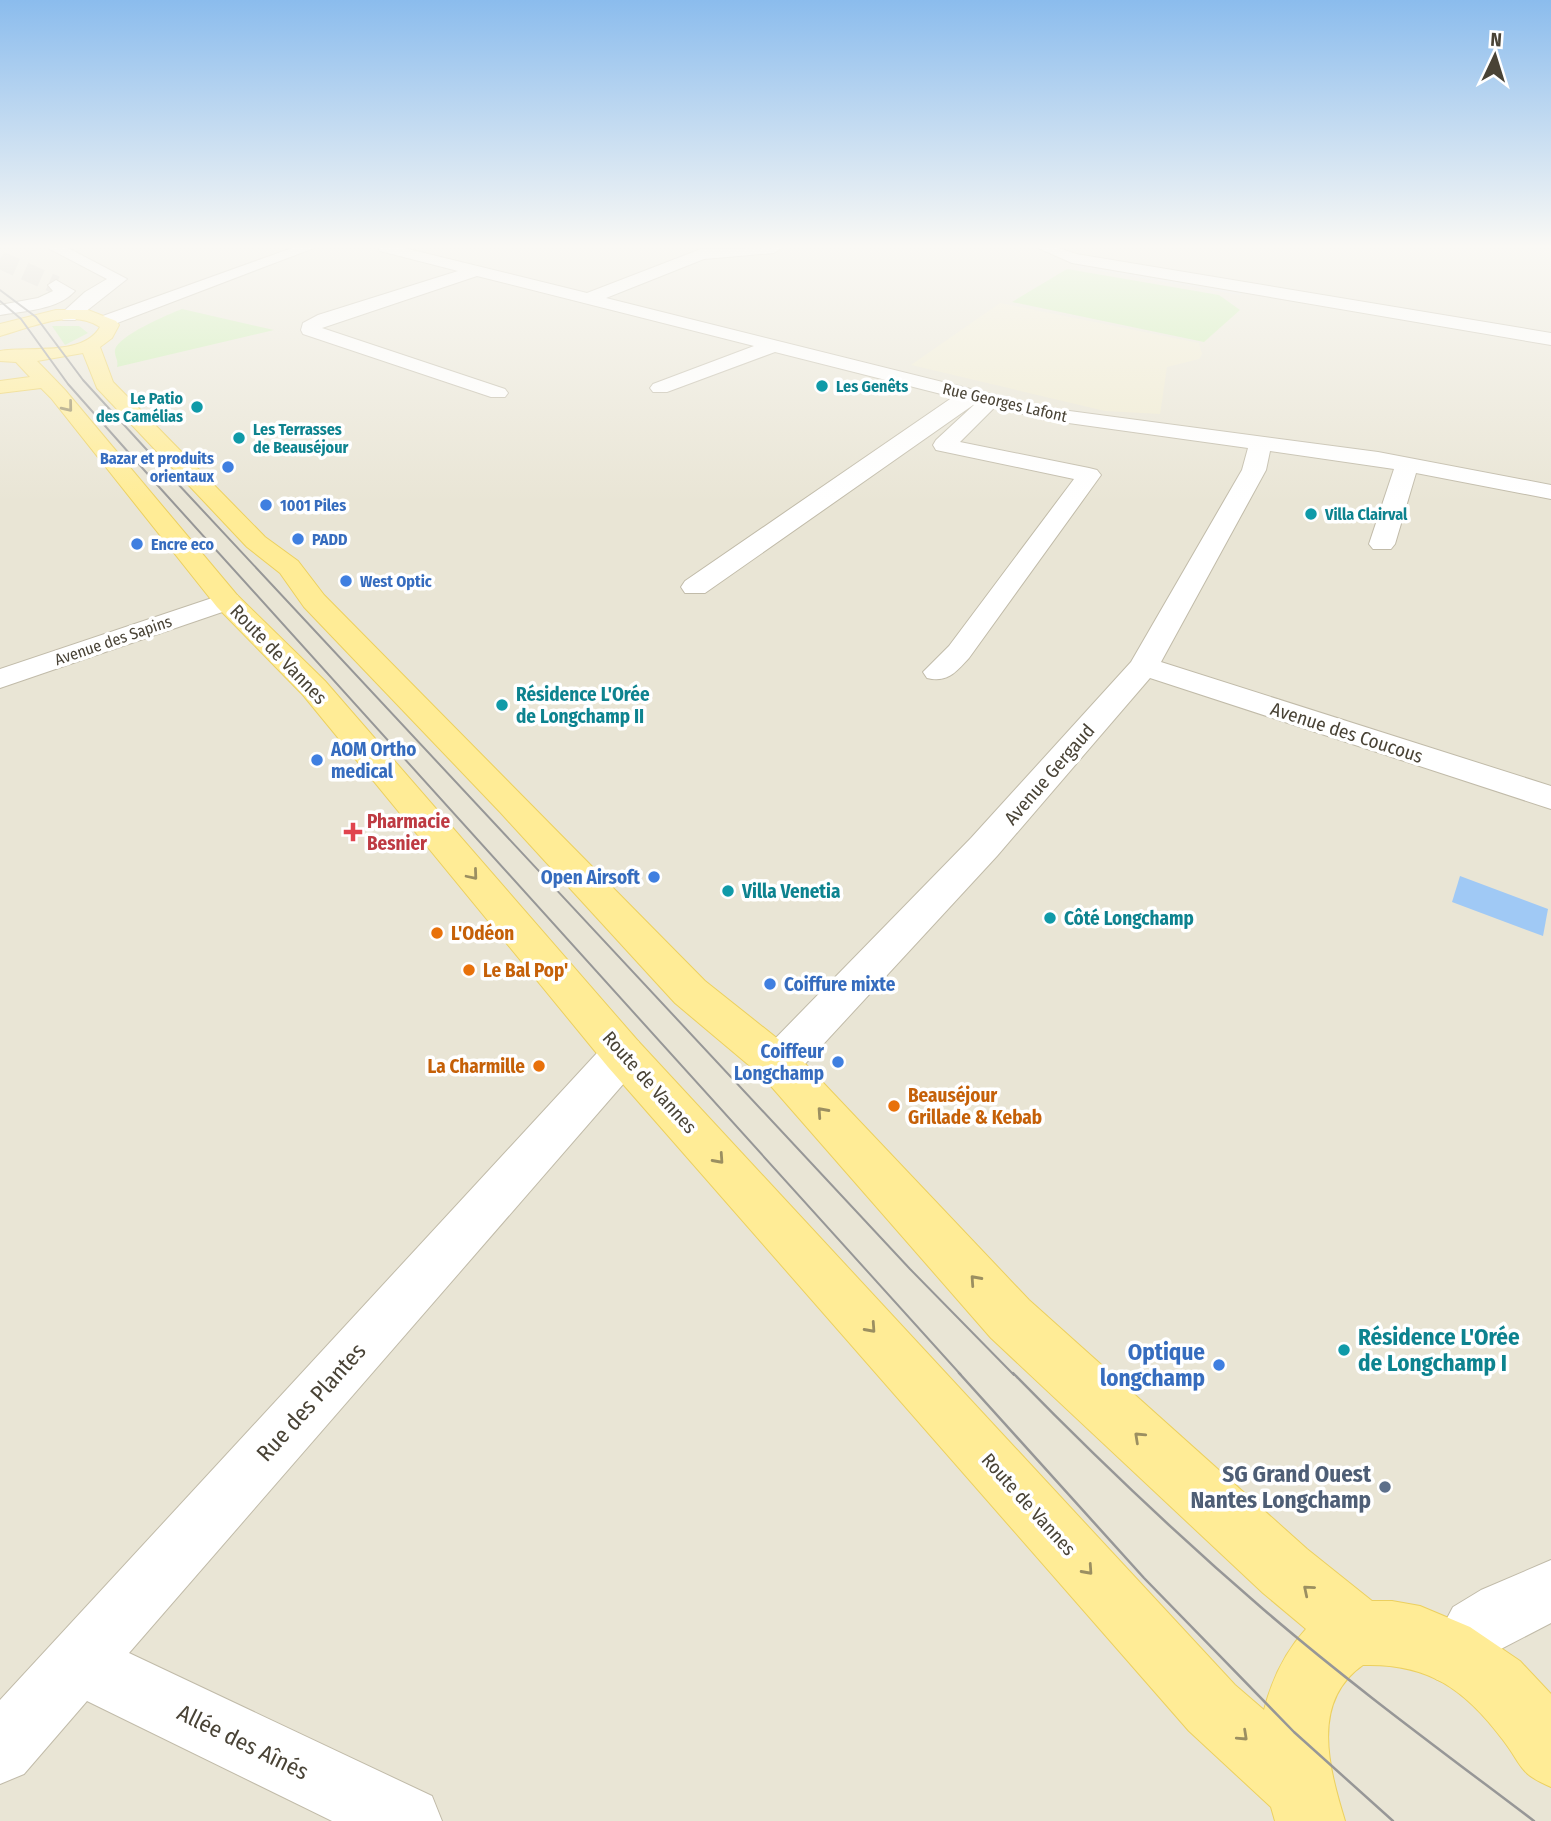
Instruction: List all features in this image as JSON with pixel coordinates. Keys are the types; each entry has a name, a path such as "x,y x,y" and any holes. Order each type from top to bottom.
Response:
{"main road":[{"path":"6,356 62,352 82,333"},
{"path":"90,333 104,384 256,542 289,567 314,601 690,992 778,1064 1010,1319 1285,1571 1361,1633"},
{"name":"Route de Vannes","path":"6,356 46,381 227,601 314,688 623,1054 1212,1708 1305,1804"},
{"path":"0,387 46,381"},
{"path":"1305,1804 1294,1732 1298,1702 1308,1678 1322,1657 1339,1642 1361,1633 1391,1632 1424,1639 1459,1656 1490,1678 1518,1707 1551,1753"}],"street":[{"path":"319,333 498,393"},
{"name":"Rue Georges Lafont","path":"728,333 980,398 1077,419 1407,464 1551,492"},
{"path":"1516,333 1551,339"},
{"path":"660,388 775,345"},
{"path":"695,587 980,398"},
{"path":"938,672 959,652 1089,475 944,445 980,398"},
{"name":"Avenue Gergaud","path":"778,1064 984,847 1144,666 1254,470 1260,443"},
{"path":"1382,544 1407,464"},
{"name":"Avenue des Sapins","path":"0,679 227,601"},
{"name":"Avenue des Coucous","path":"1144,666 1551,798"},
{"name":"Rue des Plantes","path":"0,1750 623,1054"},
{"path":"1459,1656 1475,1629 1503,1612 1551,1591"},
{"name":"Allée des Aînés","path":"78,1663 407,1821"}],"shaded area":[{"path":"0,333 1551,333 1551,1821 0,1821"},
{"path":"957,333 1149,333 1199,343 1202,354 1199,359 1167,367 1160,414 1105,411 911,365"}],"green space":[{"path":"57,333 88,333 65,345"},
{"path":"132,333 261,333 117,367 115,350 124,338"},
{"path":"1161,333 1214,333 1204,342"}],"water":[{"path":"1460,876 1548,909 1543,936 1452,902"}],"tram line":[{"path":"31,333 68,384 160,488 961,1375"},
{"path":"48,333 83,380 178,484 910,1269 1014,1375"},
{"path":"959,1373 1144,1578 1294,1732 1393,1821"},
{"path":"1013,1373 1135,1494 1263,1609 1363,1691 1534,1821"}],"place":[{"name":"Les Genêts","path":"822,386"},
{"name":"Le Patio des Camélias","path":"197,407"},
{"name":"Les Terrasses de Beauséjour","path":"239,438"},
{"name":"Bazar et produits orientaux","path":"228,467"},
{"name":"1001 Piles","path":"266,505"},
{"name":"Villa Clairval","path":"1311,514"},
{"name":"PADD","path":"298,539"},
{"name":"Encre eco","path":"137,544"},
{"name":"West Optic","path":"346,581"},
{"name":"Résidence L'Orée de Longchamp II","path":"502,705"},
{"name":"AOM Ortho medical","path":"317,760"},
{"name":"Pharmacie Besnier","path":"353,832"},
{"name":"Open Airsoft","path":"654,877"},
{"name":"Villa Venetia","path":"728,891"},
{"name":"Côté Longchamp","path":"1050,918"},
{"name":"L'Odéon","path":"437,933"},
{"name":"Le Bal Pop'","path":"469,970"},
{"name":"Coiffure mixte","path":"770,984"},
{"name":"Coiffeur Longchamp","path":"838,1062"},
{"name":"La Charmille","path":"539,1066"},
{"name":"Beauséjour Grillade & Kebab","path":"894,1106"},
{"name":"Résidence L'Orée de Longchamp I","path":"1344,1350"},
{"name":"Optique longchamp","path":"1219,1365"},
{"name":"SG Grand Ouest Nantes Longchamp","path":"1385,1487"}]}
